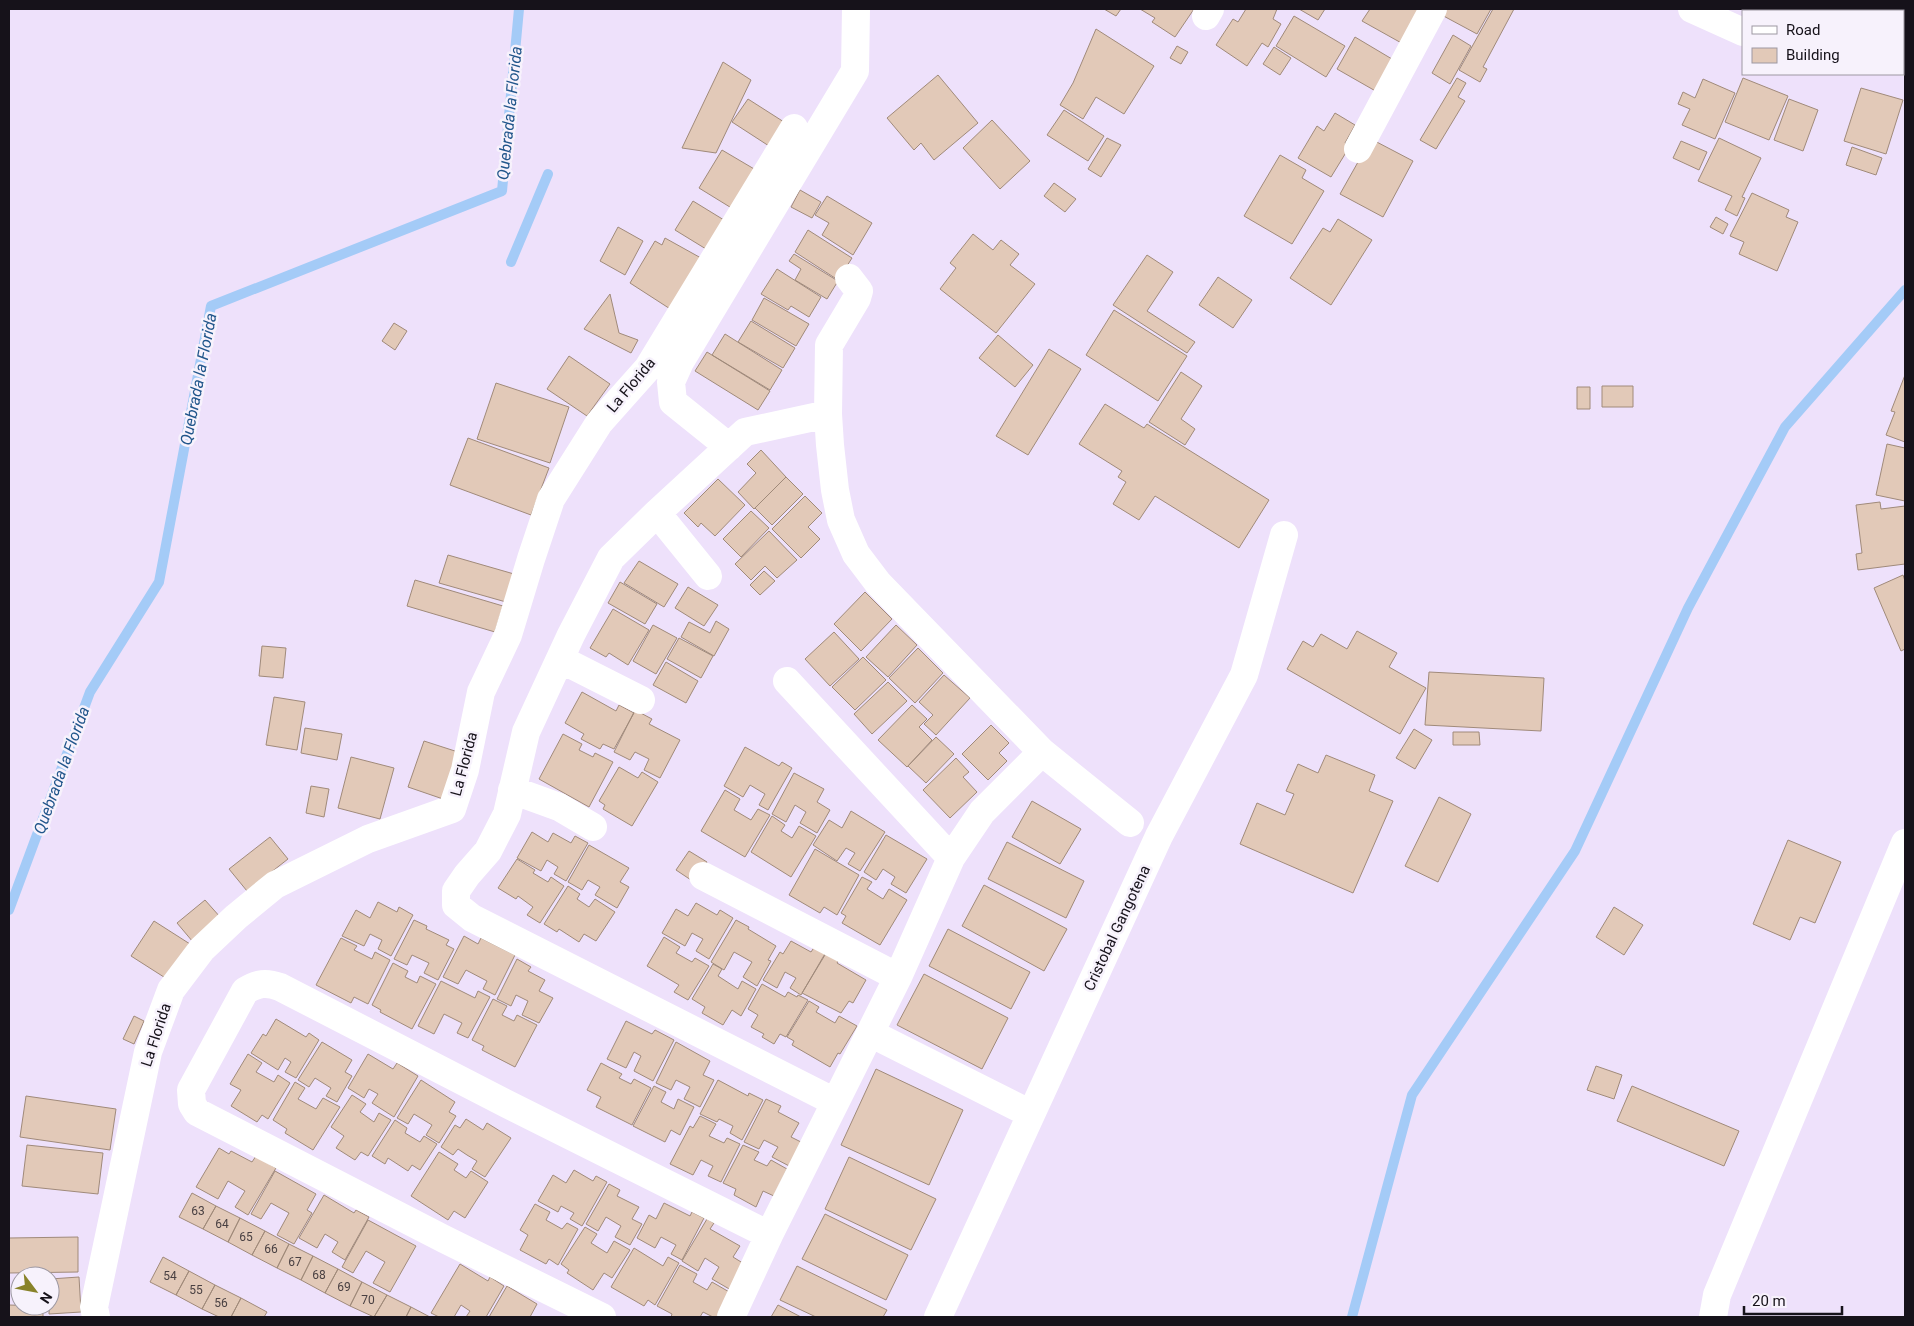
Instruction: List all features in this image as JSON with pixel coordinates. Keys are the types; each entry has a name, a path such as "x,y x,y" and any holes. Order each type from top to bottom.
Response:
{"street":[{"path":"729,447 673,402 671,382 680,362 855,71 856,9"},
{"path":"1358,149 1433,9"},
{"path":"1692,9 1742,32"},
{"name":"La Florida","path":"96,1317 94,1308 146,1061 170,990 202,949 236,917 274,886 368,839 452,809 465,770 481,692 508,635 551,499 599,423 648,368 794,128"},
{"path":"849,278 859,291 857,298 829,345 828,414 835,490 841,520 856,554 878,583 1042,752 1130,823"},
{"path":"828,414 745,432 657,512 611,558 526,732 507,814 488,851 456,891 456,905 472,918 835,1102"},
{"path":"657,512 708,576"},
{"name":"Cristobal Gangotena","path":"938,1317 1159,836 1244,676 1284,535"},
{"path":"560,659 641,700"},
{"path":"787,681 951,858"},
{"path":"731,1317 769,1235 898,977 951,858 982,812 1042,752"},
{"path":"512,790 559,807 593,827"},
{"path":"1713,1317 1717,1295 1905,843"},
{"path":"703,876 898,977"},
{"path":"602,1317 444,1239 197,1112 192,1104 191,1090 245,992 254,985 266,982 280,987 507,1104 769,1235"},
{"path":"870,1033 1031,1114"}],"building":[{"path":"1104,9 1121,9 1116,16"},
{"path":"1140,9 1194,9 1175,37 1152,22 1155,18"},
{"path":"1246,9 1277,9 1273,19 1281,24 1268,47 1262,43 1247,66 1216,45 1233,19 1238,22"},
{"path":"1299,9 1325,9 1318,20"},
{"path":"1370,9 1424,9 1405,45 1362,21"},
{"path":"1440,9 1491,9 1477,34 1438,13"},
{"path":"1493,9 1514,9 1483,67 1487,69 1480,82 1459,70"},
{"path":"1884,9 1905,9 1905,20 1904,10"},
{"path":"1294,16 1345,46 1326,77 1276,46"},
{"path":"1096,29 1154,66 1124,114 1096,97 1083,119 1060,105 1073,83"},
{"path":"1453,35 1471,46 1450,84 1432,73"},
{"path":"1355,37 1397,62 1379,93 1337,69"},
{"path":"1177,46 1188,52 1181,64 1170,58"},
{"path":"1274,47 1291,58 1280,75 1263,64"},
{"path":"723,62 751,80 716,153 682,148"},
{"path":"938,75 978,123 934,160 921,143 914,150 887,118"},
{"path":"1457,78 1466,83 1458,97 1465,101 1436,149 1420,140"},
{"path":"1743,78 1788,96 1769,140 1725,122"},
{"path":"1703,79 1735,93 1715,139 1682,125 1690,109 1678,104 1683,92 1695,98"},
{"path":"1861,88 1903,100 1886,154 1844,141"},
{"path":"748,99 784,122 769,146 732,122"},
{"path":"1789,99 1818,110 1803,151 1774,140"},
{"path":"1064,110 1104,136 1088,161 1047,135"},
{"path":"1335,113 1355,125 1345,143 1350,146 1331,177 1298,158 1317,126 1324,131"},
{"path":"992,120 1030,161 1000,189 963,148"},
{"path":"1107,138 1121,145 1101,177 1088,169"},
{"path":"1719,138 1761,158 1742,197 1745,198 1737,216 1725,210 1732,196 1698,181"},
{"path":"1371,139 1413,161 1383,217 1340,194"},
{"path":"1681,141 1707,152 1699,170 1673,158"},
{"path":"1852,147 1882,158 1876,175 1846,165"},
{"path":"722,150 761,173 738,212 699,188"},
{"path":"1280,155 1306,170 1302,178 1324,191 1292,244 1244,216"},
{"path":"1054,183 1076,199 1065,212 1044,196"},
{"path":"800,190 821,202 812,218 791,207"},
{"path":"1752,193 1789,210 1786,217 1798,222 1777,271 1739,254 1744,242 1730,236"},
{"path":"827,196 872,223 853,255 822,235 829,223 815,215"},
{"path":"693,201 724,220 706,249 675,230"},
{"path":"1716,217 1728,224 1723,234 1710,227"},
{"path":"1338,219 1372,240 1331,305 1290,278 1323,228 1330,232"},
{"path":"618,227 643,241 625,275 600,261"},
{"path":"808,230 852,258 838,280 795,252"},
{"path":"973,234 993,250 1001,240 1019,254 1010,265 1035,284 996,333 940,289 956,268 950,263"},
{"path":"665,238 710,263 678,314 630,283 655,241 662,245"},
{"path":"794,254 838,281 827,299 795,280 801,269 789,261"},
{"path":"1147,255 1173,272 1147,311 1195,342 1187,353 1113,305"},
{"path":"777,269 821,297 809,317 791,306 788,310 761,294"},
{"path":"1218,277 1252,300 1233,328 1199,305"},
{"path":"610,294 619,333 638,340 631,353 584,329"},
{"path":"764,298 809,324 796,346 752,320"},
{"path":"1114,310 1187,356 1158,401 1086,355"},
{"path":"751,321 795,348 783,368 738,342"},
{"path":"394,323 407,331 395,350 382,341"},
{"path":"725,334 782,370 770,390 712,355"},
{"path":"998,335 1033,365 1015,387 979,358"},
{"path":"1049,349 1081,369 1028,455 996,436"},
{"path":"707,352 770,391 758,410 695,371"},
{"path":"569,356 610,384 587,416 547,389"},
{"path":"1181,372 1202,386 1181,419 1195,429 1185,445 1149,422"},
{"path":"1905,375 1905,442 1886,435 1895,412 1891,411"},
{"path":"496,383 569,407 550,463 477,439"},
{"path":"1602,386 1633,386 1633,407 1602,407"},
{"path":"1577,387 1590,387 1590,409 1577,409"},
{"path":"1105,404 1144,428 1147,424 1269,500 1239,548 1155,496 1139,520 1113,504 1126,482 1118,477 1122,471 1079,444"},
{"path":"468,438 549,468 531,515 450,485"},
{"path":"1887,444 1905,448 1905,501 1876,495"},
{"path":"761,450 786,477 754,509 738,492 756,473 747,464"},
{"path":"786,477 803,494 772,525 755,508"},
{"path":"718,479 745,505 715,536 701,523 698,527 684,513"},
{"path":"805,496 822,513 808,527 820,539 801,558 772,529"},
{"path":"1880,502 1881,509 1905,506 1905,564 1858,570 1856,554 1862,553 1856,505"},
{"path":"751,511 769,528 741,557 723,539"},
{"path":"769,531 797,560 777,578 765,566 751,580 735,564"},
{"path":"448,555 514,574 506,602 439,583"},
{"path":"639,561 678,584 664,607 624,583"},
{"path":"764,571 775,581 760,595 750,585"},
{"path":"1903,575 1905,581 1905,649 1901,651 1874,588"},
{"path":"415,580 503,606 495,632 407,606"},
{"path":"620,582 657,604 645,624 608,603"},
{"path":"688,587 718,605 704,626 675,608"},
{"path":"865,592 892,619 861,651 834,624"},
{"path":"613,609 649,630 628,665 609,653 606,657 590,648"},
{"path":"716,621 729,629 714,656 681,637 689,622 710,633"},
{"path":"653,625 677,638 656,674 633,661"},
{"path":"896,625 917,645 888,677 866,657"},
{"path":"1357,631 1397,653 1389,667 1426,688 1400,734 1287,669 1303,641 1313,647 1321,634 1347,649"},
{"path":"834,632 859,659 830,686 805,659"},
{"path":"679,638 713,656 701,678 667,659"},
{"path":"262,646 286,648 283,678 259,676"},
{"path":"918,648 943,673 915,703 889,678"},
{"path":"863,657 886,680 855,710 832,687"},
{"path":"666,662 698,681 686,703 653,685"},
{"path":"1429,672 1544,678 1541,731 1425,725"},
{"path":"944,675 970,698 936,735 924,724 933,715 919,702"},
{"path":"888,682 907,701 872,734 854,714"},
{"path":"582,692 616,711 619,705 634,713 614,749 603,744 600,749 581,739 584,734 565,723"},
{"path":"274,697 305,702 297,750 266,745"},
{"path":"912,705 927,719 919,727 932,740 907,767 878,740"},
{"path":"635,710 652,719 649,724 680,740 660,778 644,770 649,759 635,752 630,760 614,752"},
{"path":"991,725 1009,743 999,753 1007,761 988,780 962,754"},
{"path":"305,728 342,734 337,760 301,753"},
{"path":"1414,729 1432,740 1415,769 1396,758"},
{"path":"1453,732 1479,732 1480,745 1453,745"},
{"path":"563,734 582,744 579,750 593,757 595,753 613,762 589,807 539,779"},
{"path":"936,737 954,754 926,783 908,766"},
{"path":"424,741 458,752 443,799 408,787"},
{"path":"745,747 779,766 782,762 792,768 768,810 759,805 765,794 750,785 743,797 724,786"},
{"path":"1326,755 1375,775 1369,791 1393,801 1353,893 1240,844 1257,803 1285,815 1294,794 1286,791 1298,764 1318,773"},
{"path":"351,757 394,768 380,819 338,808"},
{"path":"956,758 969,772 963,777 977,792 950,818 923,790"},
{"path":"619,767 638,778 642,772 658,782 632,826 603,809 605,805 599,801"},
{"path":"794,773 824,789 817,802 830,810 817,833 800,823 806,812 795,805 786,822 772,814"},
{"path":"311,786 329,789 324,817 306,813"},
{"path":"725,790 740,799 734,810 751,820 758,809 770,815 745,857 701,831"},
{"path":"1439,797 1471,814 1438,882 1405,866"},
{"path":"1032,801 1081,829 1060,864 1012,837"},
{"path":"851,811 885,832 860,871 848,864 855,853 846,848 837,861 813,845 829,820 842,828"},
{"path":"772,816 785,825 781,831 792,838 799,826 816,836 791,877 751,852"},
{"path":"532,832 548,842 553,833 571,843 575,836 588,843 566,881 554,874 558,867 547,860 541,871 517,858"},
{"path":"886,835 927,859 906,893 891,884 895,877 883,869 876,880 864,872"},
{"path":"270,837 288,859 247,891 229,869"},
{"path":"1788,840 1841,862 1815,923 1800,917 1790,940 1753,924"},
{"path":"1007,842 1084,881 1066,918 988,879"},
{"path":"589,845 629,868 620,882 629,887 617,908 595,895 600,887 588,880 582,890 568,882"},
{"path":"815,849 859,875 837,915 824,907 820,913 789,895"},
{"path":"689,851 707,862 694,882 676,870"},
{"path":"517,859 535,870 533,873 548,882 551,877 564,886 540,923 527,915 533,907 518,896 516,899 498,888"},
{"path":"862,877 872,882 867,889 883,899 889,889 907,900 880,945 842,923 846,916 841,913"},
{"path":"984,885 1067,929 1044,971 962,926"},
{"path":"568,886 580,894 577,899 589,907 595,899 615,912 596,941 584,934 579,942 559,929 557,932 544,924"},
{"path":"205,900 221,918 193,942 177,923"},
{"path":"378,902 397,912 399,907 413,915 391,956 378,949 382,940 370,934 364,946 342,936 356,910 370,918"},
{"path":"696,903 717,915 720,910 733,918 709,959 696,951 703,939 692,933 685,946 662,933 676,909 688,916"},
{"path":"1614,907 1643,925 1624,955 1596,937"},
{"path":"414,920 427,926 426,929 449,940 446,945 454,949 438,980 424,973 429,963 412,955 407,965 394,959"},
{"path":"736,920 776,946 768,960 771,961 757,986 743,977 752,962 734,952 724,970 711,962"},
{"path":"154,921 190,944 167,979 131,956"},
{"path":"948,929 1030,972 1011,1009 929,966"},
{"path":"464,936 478,944 481,938 515,955 495,995 483,989 487,981 466,970 458,984 443,977"},
{"path":"664,937 680,947 676,953 692,962 695,958 709,966 688,1000 674,992 679,985 647,966"},
{"path":"341,938 357,946 354,950 372,959 375,952 390,960 368,1004 354,997 351,1003 316,985"},
{"path":"791,941 811,952 815,946 826,952 801,995 790,988 796,978 785,972 777,988 763,980 780,952 783,954"},
{"path":"828,950 840,958 837,963 866,980 853,1003 849,1001 841,1013 802,993"},
{"path":"517,959 531,967 528,971 545,980 539,991 553,998 539,1023 522,1015 528,1001 516,995 511,1006 497,999"},
{"path":"393,963 408,971 405,977 417,983 420,976 436,984 412,1029 380,1012 381,1010 372,1005"},
{"path":"713,964 722,969 718,976 738,989 742,981 756,989 741,1016 732,1010 723,1025 702,1013 705,1007 692,999"},
{"path":"924,974 1008,1018 982,1069 897,1025"},
{"path":"441,981 475,998 478,991 490,997 468,1038 457,1033 462,1023 444,1014 434,1034 418,1026"},
{"path":"762,984 785,997 788,992 808,1000 786,1037 780,1034 774,1044 762,1037 764,1034 751,1027 758,1015 748,1009"},
{"path":"493,999 507,1006 502,1015 514,1021 517,1015 537,1025 515,1067 482,1050 484,1046 472,1040"},
{"path":"809,1001 819,1007 816,1012 835,1023 839,1016 857,1026 830,1067 792,1045 794,1041 787,1037"},
{"path":"134,1016 144,1021 134,1044 123,1039"},
{"path":"276,1019 306,1037 309,1033 319,1040 296,1078 285,1072 291,1062 285,1058 278,1070 251,1053 263,1034 266,1036"},
{"path":"626,1021 652,1034 655,1030 674,1040 653,1081 634,1071 641,1056 634,1052 626,1068 607,1059"},
{"path":"322,1042 352,1060 345,1072 352,1076 337,1102 326,1096 331,1088 315,1078 309,1087 298,1080"},
{"path":"676,1042 710,1061 703,1075 714,1080 700,1107 684,1099 690,1087 676,1080 671,1090 656,1083"},
{"path":"248,1054 262,1063 256,1072 274,1082 278,1075 290,1083 268,1119 262,1115 257,1122 231,1106 241,1090 230,1084"},
{"path":"368,1054 393,1069 397,1063 418,1076 394,1117 372,1103 378,1094 369,1089 364,1098 348,1088"},
{"path":"601,1063 622,1074 619,1078 631,1084 634,1079 651,1088 632,1125 596,1107 601,1097 587,1090"},
{"path":"1596,1066 1622,1075 1614,1099 1587,1090"},
{"path":"876,1069 963,1110 929,1185 841,1145"},
{"path":"421,1080 455,1102 449,1112 456,1116 439,1143 426,1135 432,1125 414,1114 408,1124 397,1118"},
{"path":"718,1080 748,1096 749,1093 763,1100 742,1140 730,1133 733,1126 719,1119 717,1122 700,1114"},
{"path":"295,1082 305,1088 298,1099 316,1109 323,1098 340,1107 313,1150 285,1133 287,1129 273,1120"},
{"path":"654,1086 666,1092 661,1102 674,1109 678,1099 694,1107 680,1135 671,1130 665,1142 633,1126"},
{"path":"1632,1086 1739,1131 1724,1166 1617,1121"},
{"path":"352,1095 366,1104 360,1112 374,1122 379,1113 391,1120 368,1156 361,1152 355,1160 336,1148 344,1136 331,1127"},
{"path":"26,1096 116,1109 110,1150 20,1137"},
{"path":"766,1099 781,1106 778,1112 799,1123 791,1137 805,1144 793,1168 772,1157 778,1147 764,1140 759,1149 744,1142"},
{"path":"700,1116 716,1124 709,1136 724,1143 727,1138 740,1144 721,1182 708,1176 713,1166 701,1160 693,1175 670,1164 690,1126 693,1128"},
{"path":"466,1119 483,1130 487,1123 511,1138 485,1177 472,1169 477,1161 458,1149 453,1155 441,1147 455,1125 460,1128"},
{"path":"395,1120 407,1128 405,1133 420,1142 424,1136 437,1144 420,1170 412,1165 408,1171 388,1158 385,1164 372,1156"},
{"path":"27,1145 103,1153 98,1194 22,1186"},
{"path":"743,1145 759,1152 754,1160 767,1166 771,1160 787,1169 774,1196 763,1191 756,1207 734,1195 736,1189 723,1183"},
{"path":"219,1148 229,1154 231,1151 252,1162 256,1156 276,1168 248,1215 235,1207 245,1191 228,1181 218,1199 196,1187"},
{"path":"439,1152 458,1164 454,1170 466,1178 471,1171 488,1182 465,1218 454,1211 448,1220 411,1196"},
{"path":"849,1157 936,1199 911,1250 825,1209"},
{"path":"574,1170 593,1181 596,1176 607,1182 582,1226 570,1219 574,1213 561,1206 558,1212 538,1201 553,1175 566,1183"},
{"path":"275,1171 316,1194 307,1210 312,1213 294,1244 277,1235 289,1213 271,1203 261,1219 251,1214"},
{"path":"609,1184 620,1190 617,1196 639,1207 632,1219 642,1224 630,1245 615,1237 621,1226 606,1217 598,1231 586,1224"},
{"path":"192,1193 216,1206 203,1229 179,1217"},
{"path":"324,1195 354,1213 356,1210 369,1217 345,1260 332,1252 338,1242 325,1234 317,1248 299,1238"},
{"path":"664,1203 690,1216 692,1212 704,1218 682,1260 671,1254 676,1245 661,1237 655,1248 637,1238 649,1215 656,1219"},
{"path":"535,1204 550,1212 546,1220 562,1229 567,1223 578,1229 558,1265 549,1259 546,1264 520,1250 528,1235 520,1230"},
{"path":"216,1206 240,1218 228,1242 203,1229"},
{"path":"825,1214 908,1255 886,1300 802,1259"},
{"path":"240,1218 265,1231 252,1255 228,1242"},
{"path":"707,1219 714,1223 710,1229 740,1246 733,1257 746,1265 731,1290 712,1279 719,1267 705,1258 698,1271 682,1261"},
{"path":"368,1220 416,1246 390,1292 373,1283 385,1262 366,1251 353,1273 342,1267"},
{"path":"585,1227 597,1234 591,1243 607,1253 614,1241 630,1250 612,1278 604,1273 593,1290 567,1273 569,1270 561,1264"},
{"path":"265,1231 289,1244 277,1268 252,1255"},
{"path":"78,1237 78,1272 60,1272 60,1266 10,1266 9,1273 9,1238"},
{"path":"289,1244 313,1256 301,1280 277,1268"},
{"path":"634,1248 663,1266 668,1257 679,1263 655,1305 648,1300 644,1306 611,1287"},
{"path":"313,1256 338,1269 325,1293 301,1280"},
{"path":"163,1257 189,1271 176,1295 150,1282"},
{"path":"460,1264 488,1281 490,1277 504,1286 486,1317 466,1317 470,1311 461,1305 454,1317 439,1317 431,1313"},
{"path":"680,1265 697,1274 693,1282 707,1290 712,1282 731,1293 717,1317 703,1312 700,1317 671,1317 672,1314 657,1306"},
{"path":"797,1266 887,1310 883,1317 816,1317 780,1300"},
{"path":"338,1269 362,1282 350,1306 325,1293"},
{"path":"189,1271 215,1285 202,1309 176,1295"},
{"path":"79,1277 81,1312 60,1313 60,1278"},
{"path":"362,1282 387,1295 374,1317 350,1306"},
{"path":"215,1285 241,1298 231,1317 219,1317 202,1309"},
{"path":"507,1286 537,1304 530,1317 489,1317"},
{"path":"387,1295 411,1307 406,1317 374,1317"},
{"path":"241,1298 267,1312 264,1317 231,1317"},
{"path":"9,1305 10,1316 43,1316 43,1317 9,1317"},
{"path":"778,1305 801,1317 771,1317"},
{"path":"411,1307 430,1317 406,1317"}],"waterway":[{"name":"Quebrada la Florida","path":"9,910 90,692 159,582 211,306 502,191 519,9"},
{"path":"511,262 548,174"},
{"path":"1352,1317 1412,1095 1575,851 1688,608 1785,427 1905,290"}]}
